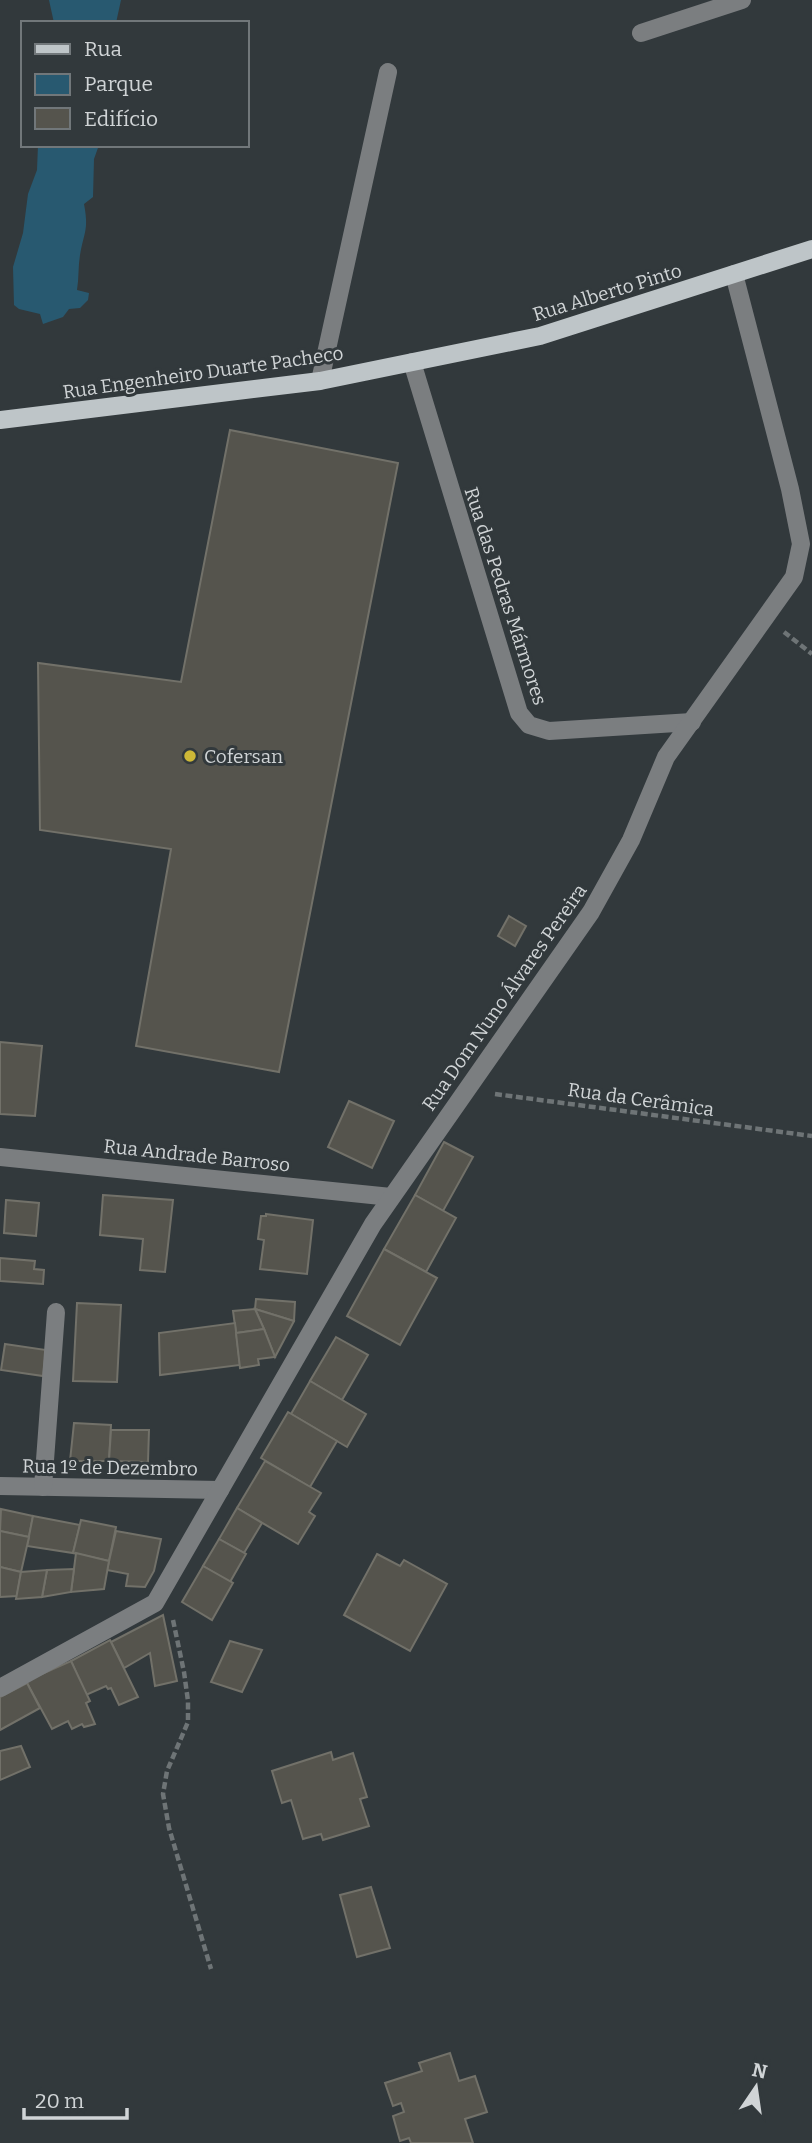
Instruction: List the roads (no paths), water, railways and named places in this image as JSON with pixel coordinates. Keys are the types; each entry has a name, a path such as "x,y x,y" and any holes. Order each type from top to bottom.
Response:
{"main road":[{"name":"Rua Alberto Pinto","path":"412,362 540,336 812,250"},
{"name":"Rua Engenheiro Duarte Pacheco","path":"0,420 320,381 412,362"}],"street":[{"path":"641,33 742,0"},
{"path":"320,381 388,72"},
{"name":"Rua Dom Nuno Álvares Pereira","path":"0,1688 155,1603 391,1197 591,912 631,840 666,757 794,577 801,544 790,489 734,274"},
{"name":"Rua das Pedras Mármores","path":"412,362 519,713 529,726 549,731 692,722"},
{"name":"Rua Andrade Barroso","path":"0,1157 391,1197"},
{"path":"43,1487 56,1312"},
{"name":"Rua 1º de Dezembro","path":"0,1486 220,1490"}],"place":[{"name":"Cofersan","path":"190,756"}]}
